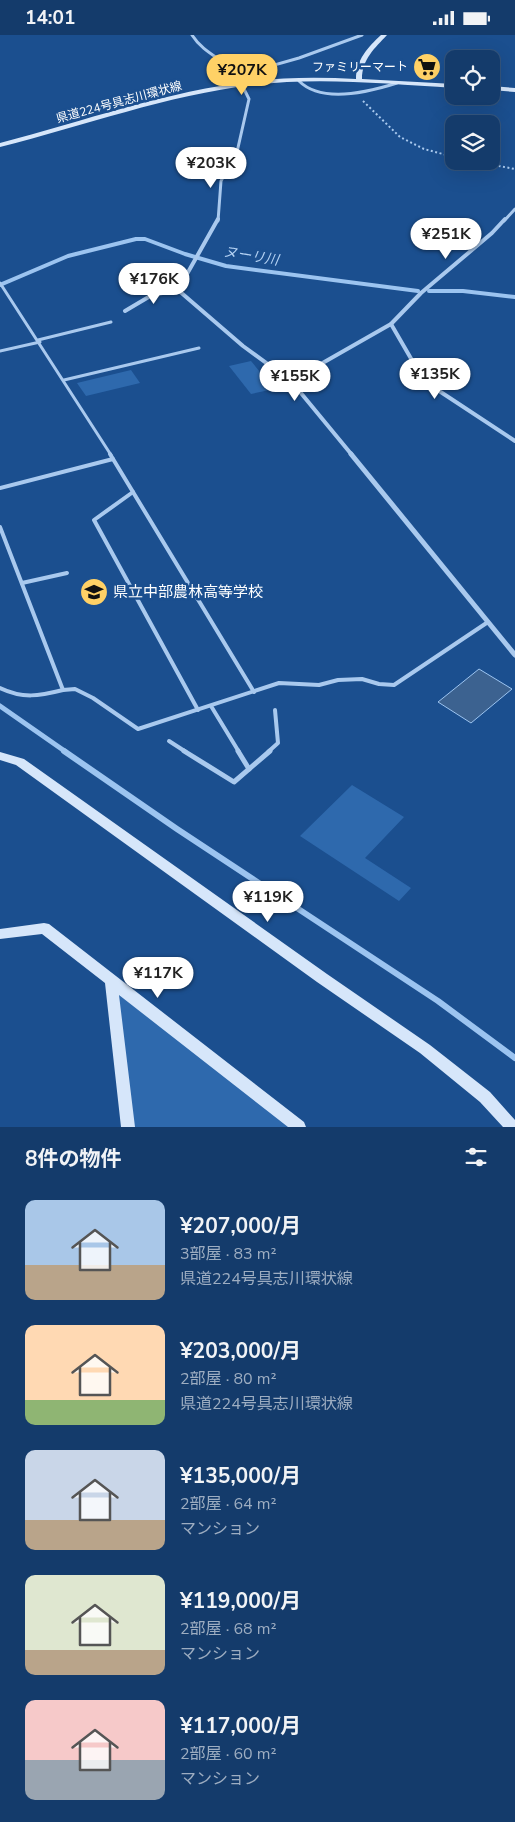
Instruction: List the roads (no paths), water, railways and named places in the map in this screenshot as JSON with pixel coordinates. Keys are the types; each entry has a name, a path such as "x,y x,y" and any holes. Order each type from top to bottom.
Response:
{"street":[{"path":"125,311 152,295 178,290 218,222 221,181 237,152 249,99 239,79 239,75 233,67 196,43 192,35"},
{"path":"239,75 299,58 362,35"},
{"path":"359,81 359,71 363,61 372,46 384,35"},
{"path":"299,81 308,89 354,92 380,89 398,83"},
{"name":"県道224号具志川環状線","path":"0,145 168,99 242,85 299,81 359,81 445,86"},
{"path":"500,89 515,90"},
{"path":"291,381 391,324 421,293 492,233 515,209"},
{"path":"178,290 243,346 291,381 515,655"},
{"path":"391,324 424,381 515,441"},
{"path":"0,756 20,762 322,979 425,1049 485,1097 512,1127"},
{"path":"0,934 44,928 299,1127"},
{"path":"111,980 128,1127"}],"lane":[{"path":"0,283 64,380 254,692"},
{"path":"0,351 112,322"},
{"path":"64,380 200,348"},
{"path":"0,488 113,459"},
{"path":"133,492 94,520 198,710"},
{"path":"0,527 63,690"},
{"path":"22,583 67,573"},
{"path":"0,687 14,695 28,697 75,689 93,698 138,729 279,683 319,685 338,679 362,679 379,685 394,685 488,622"},
{"path":"211,706 249,769"},
{"path":"169,741 234,782 278,743 275,709"}],"waterway":[{"name":"ヌーリ川","path":"0,285 68,256 136,239 145,239 185,254 226,266 418,291"},
{"name":"ヌーリ川","path":"429,291 463,291 515,297"},
{"path":"0,706 66,752"},
{"path":"64,751 177,829 438,1001 515,1058"}],"place":[{"name":"ファミリーマート","path":"427,67"},
{"name":"県立中部農林高等学校","path":"94,592"}]}
